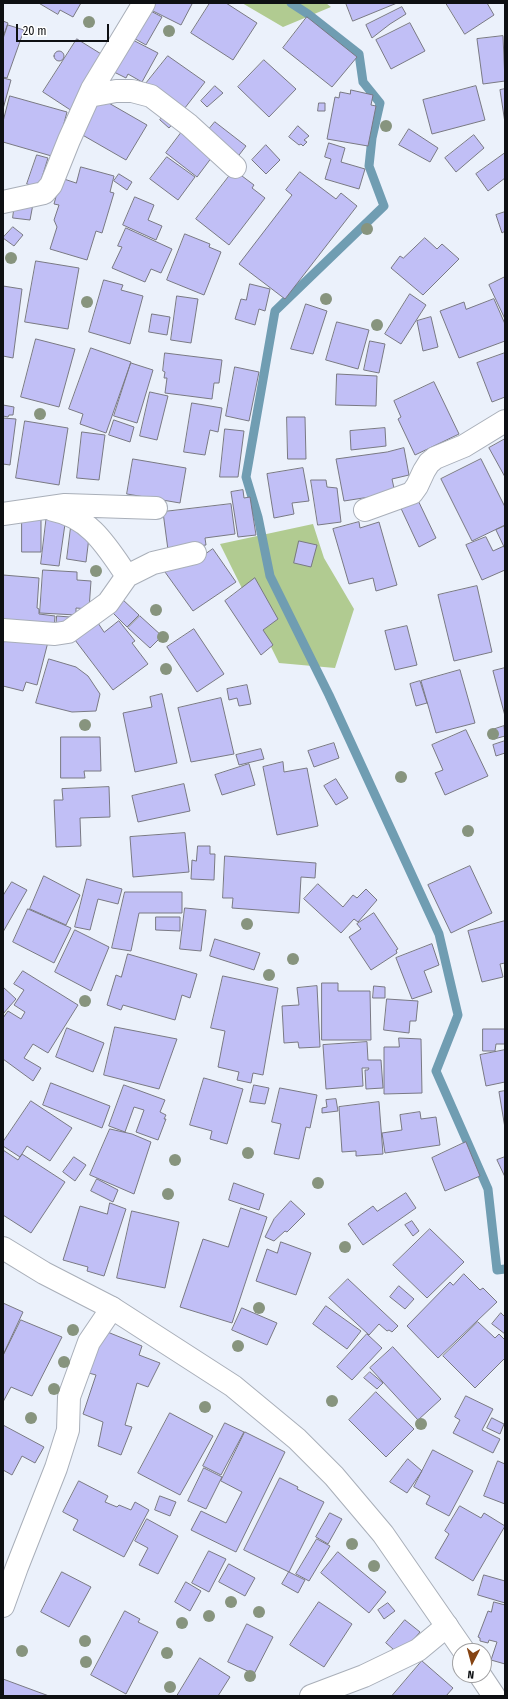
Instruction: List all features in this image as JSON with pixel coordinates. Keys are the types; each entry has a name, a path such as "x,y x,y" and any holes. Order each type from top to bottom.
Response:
{"street":[{"path":"3,202 44,193 51,185 89,96 113,53 144,3"},
{"path":"89,96 116,91 132,91 151,96 190,125 235,167"},
{"path":"365,510 412,493 428,463 435,458 464,446 505,421"},
{"path":"3,514 38,508 73,505 156,508"},
{"path":"38,508 60,512 83,521 99,536 127,576"},
{"path":"3,630 55,634 68,632 108,602 127,576 153,563 195,553"},
{"path":"3,1248 44,1273 112,1308 233,1386 296,1439 334,1476 383,1534 459,1643"},
{"path":"3,1606 56,1468 68,1430 69,1397 71,1390 89,1342 112,1308"},
{"path":"310,1696 364,1676 418,1650 447,1626"},
{"path":"485,1683 494,1696"}],"green space":[{"path":"242,3 326,3 331,7 283,27"},
{"path":"313,524 324,558 354,609 335,668 279,663 220,544"}],"building":[{"path":"39,3 81,3 73,17 60,10 58,14"},
{"path":"153,3 192,4 181,25 149,9"},
{"path":"210,3 226,3 257,23 233,60 191,33"},
{"path":"346,3 397,3 353,21"},
{"path":"446,3 487,3 494,15 465,34"},
{"path":"402,7 406,14 372,38 366,25"},
{"path":"145,8 162,17 146,45 130,36"},
{"path":"307,17 357,57 332,87 283,48"},
{"path":"3,21 8,23 3,37"},
{"path":"410,23 425,51 391,69 376,40"},
{"path":"8,25 24,30 7,78 3,77 3,39"},
{"path":"503,36 505,81 483,84 477,39"},
{"path":"127,37 158,53 142,82 128,74 126,78 110,70"},
{"path":"77,39 106,57 72,111 43,92"},
{"path":"57,51 61,51 63,52 63,60 57,61 54,58 54,54"},
{"path":"168,56 205,82 181,113 144,86"},
{"path":"264,60 296,89 269,117 238,87"},
{"path":"3,78 11,80 3,109"},
{"path":"215,86 223,93 207,107 201,101"},
{"path":"476,86 485,120 432,134 423,100"},
{"path":"505,89 505,123 500,90"},
{"path":"351,90 373,95 371,105 376,106 368,146 327,139 335,97 339,98 340,92 350,94"},
{"path":"10,96 67,112 55,157 3,142 3,122"},
{"path":"100,98 147,125 126,160 79,133"},
{"path":"319,103 325,103 325,111 318,111"},
{"path":"168,111 177,119 169,128 160,120"},
{"path":"215,122 246,146 236,159 205,134"},
{"path":"298,126 309,136 304,140 307,142 303,146 301,144 299,145 289,137"},
{"path":"184,129 215,153 197,177 166,153"},
{"path":"409,129 438,148 430,162 399,145"},
{"path":"474,135 484,148 456,172 445,158"},
{"path":"329,143 345,148 341,162 365,169 359,189 325,179 331,159 325,157"},
{"path":"266,145 280,160 266,174 252,160"},
{"path":"505,153 505,178 488,191 476,174"},
{"path":"37,155 48,158 39,187 27,184"},
{"path":"167,157 195,177 178,200 150,179"},
{"path":"81,167 114,176 110,192 114,193 102,233 96,231 87,260 50,249 57,227 54,220 59,205 54,204 61,178 76,183"},
{"path":"234,170 254,185 252,188 265,198 229,245 196,219"},
{"path":"300,172 336,199 341,193 357,206 285,299 239,264 292,195 286,190"},
{"path":"119,174 132,182 127,190 114,181"},
{"path":"135,197 154,205 148,220 162,226 156,240 123,225"},
{"path":"15,202 33,204 30,220 13,218"},
{"path":"505,212 505,231 502,233 496,215"},
{"path":"13,227 23,235 14,246 3,238"},
{"path":"126,228 172,249 161,273 151,269 145,282 112,268 122,247 118,246"},
{"path":"185,234 210,244 209,247 221,252 204,295 167,280"},
{"path":"425,238 437,249 442,244 459,259 423,295 391,268 400,256 403,258"},
{"path":"36,261 79,268 68,329 25,322"},
{"path":"505,277 505,319 489,285"},
{"path":"104,280 123,285 121,290 143,296 130,344 89,332"},
{"path":"250,284 270,289 265,311 259,309 255,325 235,319 241,299 246,300"},
{"path":"3,286 22,289 13,358 3,356"},
{"path":"410,294 426,305 401,344 385,334"},
{"path":"177,296 198,299 191,343 171,340"},
{"path":"494,299 505,324 505,341 459,358 440,311 464,302 466,309"},
{"path":"306,304 327,311 313,354 291,349"},
{"path":"152,314 170,317 167,335 149,332"},
{"path":"431,317 438,347 423,351 417,321"},
{"path":"337,322 369,330 358,369 326,360"},
{"path":"36,339 75,349 59,407 21,397"},
{"path":"370,341 385,344 379,373 364,370"},
{"path":"91,348 131,362 106,433 80,424 83,414 69,409"},
{"path":"165,353 222,360 219,383 214,383 212,399 165,393 167,378 164,378 165,372 163,371"},
{"path":"505,353 505,397 492,402 477,363"},
{"path":"131,363 153,370 137,423 114,416"},
{"path":"235,367 259,372 249,421 226,416"},
{"path":"337,374 377,376 376,406 336,405"},
{"path":"434,382 459,434 415,455 398,419 401,417 394,401"},
{"path":"150,392 168,396 157,440 140,436"},
{"path":"192,403 222,408 218,432 210,430 205,455 184,452"},
{"path":"3,405 14,407 13,415 9,415 8,417 3,416"},
{"path":"287,417 305,417 306,459 288,459"},
{"path":"3,418 16,419 10,465 3,464"},
{"path":"114,420 134,427 130,442 109,435"},
{"path":"25,421 68,428 59,485 16,478"},
{"path":"385,428 386,446 351,450 350,431"},
{"path":"225,429 244,431 238,477 220,477"},
{"path":"82,432 105,435 99,480 77,478"},
{"path":"505,439 505,477 489,448"},
{"path":"404,448 409,475 392,479 395,493 344,501 336,459 387,452"},
{"path":"133,459 186,468 180,503 127,494"},
{"path":"481,459 505,507 505,525 472,541 441,479"},
{"path":"303,468 309,501 292,503 294,514 274,518 267,474"},
{"path":"311,480 326,480 327,487 337,488 341,522 318,525"},
{"path":"243,490 244,498 250,497 256,535 238,537 231,492"},
{"path":"415,494 436,538 419,547 398,502"},
{"path":"231,504 235,534 205,538 206,545 168,550 163,512"},
{"path":"47,514 66,517 59,566 41,564"},
{"path":"22,518 41,518 41,552 22,552"},
{"path":"359,522 360,528 379,522 397,585 376,591 373,578 349,584 333,529"},
{"path":"505,526 505,549 496,530"},
{"path":"71,527 90,529 86,562 67,559"},
{"path":"486,537 493,551 504,546 505,570 482,580 466,545"},
{"path":"299,541 317,545 311,567 294,563"},
{"path":"213,549 236,582 193,611 165,572 185,558 202,556"},
{"path":"43,570 77,572 77,580 91,581 89,609 76,608 76,615 40,613"},
{"path":"3,575 39,578 37,608 39,609 39,614 55,616 54,630 3,625"},
{"path":"255,578 278,619 263,630 273,645 261,655 225,601"},
{"path":"477,586 492,652 454,661 438,595"},
{"path":"121,598 139,615 127,627 110,610"},
{"path":"57,616 70,617 56,629"},
{"path":"140,616 162,636 150,648 128,628"},
{"path":"119,621 135,641 132,643 148,664 113,690 75,640 98,623 104,632"},
{"path":"407,626 417,665 395,670 385,631"},
{"path":"194,629 224,674 197,692 167,647"},
{"path":"6,632 49,638 37,685 26,682 23,691 3,686 3,646"},
{"path":"49,659 76,667 88,676 100,694 96,711 72,712 36,703"},
{"path":"505,668 505,716 493,671"},
{"path":"460,670 475,723 436,733 421,681"},
{"path":"420,681 427,703 416,706 410,684"},
{"path":"247,685 251,704 239,706 237,698 229,700 227,689"},
{"path":"162,694 177,763 135,772 123,713 152,707 150,697"},
{"path":"221,698 234,754 191,762 178,708"},
{"path":"504,726 505,736 494,739 492,730"},
{"path":"466,730 488,776 445,795 435,773 443,770 432,745"},
{"path":"61,737 100,737 101,771 84,771 85,778 61,778"},
{"path":"505,741 505,753 496,756 493,745"},
{"path":"334,743 339,758 314,767 308,751"},
{"path":"261,749 264,759 239,765 236,755"},
{"path":"283,762 284,772 307,768 318,826 277,835 263,767"},
{"path":"249,764 255,785 222,795 215,775"},
{"path":"336,779 348,798 336,805 324,786"},
{"path":"184,784 190,811 138,822 132,796"},
{"path":"109,787 110,817 80,818 81,846 56,847 54,800 63,800 62,789"},
{"path":"185,833 189,872 133,877 130,837"},
{"path":"198,846 210,846 210,854 215,854 214,880 191,879 192,860 196,861"},
{"path":"225,856 316,863 315,878 301,877 299,913 232,908 233,898 223,898"},
{"path":"470,866 492,913 451,933 428,885"},
{"path":"44,876 80,895 66,925 30,909"},
{"path":"87,879 122,889 118,904 98,899 90,930 75,927"},
{"path":"12,882 27,890 3,932 3,896"},
{"path":"318,884 343,907 353,895 357,898 366,889 377,900 358,922 354,919 341,933 304,899"},
{"path":"125,892 182,892 182,913 139,913 131,951 112,948"},
{"path":"185,908 206,910 201,951 180,949"},
{"path":"28,909 71,928 54,963 13,942"},
{"path":"374,913 398,949 396,950 397,953 371,970 349,937 361,929 357,924"},
{"path":"156,917 180,917 180,931 156,930"},
{"path":"505,921 505,963 500,964 503,977 482,982 468,931"},
{"path":"75,930 109,947 91,991 55,972"},
{"path":"215,939 260,953 254,970 210,956"},
{"path":"432,944 439,965 424,971 432,992 412,999 396,958"},
{"path":"128,954 197,974 190,998 182,995 175,1020 123,1005 121,1010 107,1005 116,975 121,977"},
{"path":"23,971 78,1005 48,1053 33,1044 24,1058 41,1068 33,1081 3,1059 3,1018 8,1011 21,1019 25,1012 14,1005 24,990 14,984"},
{"path":"223,976 278,988 263,1075 253,1073 251,1083 237,1080 239,1072 218,1067 225,1031 211,1028"},
{"path":"322,983 338,983 338,991 370,991 371,1040 322,1040"},
{"path":"317,986 320,1047 299,1048 298,1042 284,1043 282,1006 299,1005 297,988"},
{"path":"374,986 385,987 385,998 373,998"},
{"path":"3,987 16,999 3,1014"},
{"path":"387,999 418,1001 416,1021 410,1021 409,1033 384,1030"},
{"path":"115,1027 177,1039 159,1089 104,1075"},
{"path":"67,1028 104,1043 93,1072 56,1057"},
{"path":"483,1029 505,1029 505,1044 496,1044 495,1051 483,1051"},
{"path":"399,1038 421,1039 422,1093 384,1094 384,1047 399,1047"},
{"path":"367,1042 368,1060 381,1060 383,1088 366,1089 365,1070 368,1070 369,1068 362,1068 363,1086 326,1089 323,1045"},
{"path":"505,1050 505,1082 486,1086 480,1055"},
{"path":"204,1078 243,1089 227,1144 210,1139 212,1131 190,1125"},
{"path":"51,1083 110,1106 102,1128 43,1105"},
{"path":"124,1085 165,1100 160,1112 166,1115 164,1119 166,1119 158,1140 136,1132 144,1110 134,1107 125,1132 109,1126"},
{"path":"254,1085 269,1088 265,1104 250,1102"},
{"path":"280,1088 317,1095 310,1128 306,1127 299,1159 274,1154 281,1124 272,1122"},
{"path":"505,1091 505,1128 499,1092"},
{"path":"336,1099 338,1111 322,1113 322,1108 327,1107 326,1100"},
{"path":"31,1101 72,1128 50,1161 27,1146 20,1157 3,1146 3,1142"},
{"path":"379,1102 383,1154 356,1156 356,1151 342,1152 339,1107"},
{"path":"420,1112 421,1119 436,1117 440,1145 385,1153 382,1133 402,1130 400,1115"},
{"path":"110,1129 132,1134 151,1142 134,1194 90,1175"},
{"path":"466,1142 480,1176 445,1191 432,1158"},
{"path":"3,1150 18,1160 22,1154 65,1182 31,1233 3,1215"},
{"path":"74,1157 86,1165 75,1181 63,1172"},
{"path":"505,1157 505,1177 497,1160"},
{"path":"97,1179 118,1190 113,1202 91,1191"},
{"path":"234,1183 264,1194 259,1210 229,1200"},
{"path":"406,1193 416,1208 363,1245 348,1224 373,1206 377,1211"},
{"path":"291,1201 305,1214 287,1232 285,1231 274,1241 265,1237 274,1219"},
{"path":"110,1203 126,1209 104,1276 87,1271 88,1267 63,1260 80,1206 107,1214"},
{"path":"241,1208 267,1217 232,1323 180,1307 203,1239 228,1247"},
{"path":"132,1211 179,1222 165,1288 117,1278"},
{"path":"412,1221 419,1231 413,1236 405,1225"},
{"path":"430,1229 464,1262 427,1298 393,1265"},
{"path":"281,1242 311,1253 296,1295 256,1281 267,1249 277,1253"},
{"path":"464,1274 480,1290 483,1288 497,1302 438,1358 407,1326 450,1282 453,1285"},
{"path":"348,1279 398,1326 392,1332 389,1330 387,1331 379,1324 369,1335 329,1298"},
{"path":"399,1286 414,1299 405,1309 390,1297"},
{"path":"3,1303 23,1312 3,1355"},
{"path":"326,1306 361,1331 347,1349 313,1324"},
{"path":"242,1308 277,1323 267,1345 232,1330"},
{"path":"501,1313 505,1317 505,1334 492,1324"},
{"path":"21,1320 62,1337 32,1396 11,1387 3,1402 3,1356"},
{"path":"478,1322 495,1338 499,1334 505,1340 505,1358 475,1388 443,1356"},
{"path":"105,1331 142,1346 139,1355 160,1363 148,1387 137,1383 125,1425 132,1427 121,1455 98,1446 103,1422 83,1414 96,1375 85,1372"},
{"path":"367,1334 382,1348 352,1380 337,1367"},
{"path":"393,1347 441,1399 418,1420 370,1368"},
{"path":"370,1372 383,1383 377,1389 364,1378"},
{"path":"376,1392 414,1429 386,1457 349,1420"},
{"path":"466,1396 493,1409 482,1430 500,1439 493,1453 453,1433 460,1420 455,1417"},
{"path":"170,1413 213,1436 180,1495 138,1473"},
{"path":"492,1418 504,1424 500,1434 487,1428"},
{"path":"225,1423 244,1432 221,1475 203,1466"},
{"path":"3,1425 44,1447 35,1463 22,1456 12,1475 3,1470"},
{"path":"245,1432 285,1452 236,1552 191,1530 201,1511 226,1523 242,1492 221,1481"},
{"path":"433,1450 473,1471 449,1516 426,1504 430,1496 414,1487"},
{"path":"408,1459 422,1471 407,1493 390,1482"},
{"path":"498,1461 505,1464 505,1504 484,1496"},
{"path":"204,1468 222,1477 206,1509 188,1501"},
{"path":"280,1478 298,1487 297,1489 324,1502 289,1572 244,1550"},
{"path":"79,1481 108,1496 105,1502 117,1507 119,1505 131,1510 135,1502 149,1510 124,1557 73,1530 78,1520 63,1512"},
{"path":"160,1496 176,1502 170,1516 155,1510"},
{"path":"460,1506 481,1518 484,1513 505,1526 473,1581 435,1558 449,1534 445,1531"},
{"path":"330,1513 342,1519 328,1544 316,1537"},
{"path":"147,1519 178,1536 158,1574 139,1565 148,1548 135,1541"},
{"path":"317,1539 330,1546 309,1581 296,1574"},
{"path":"209,1551 226,1559 209,1592 192,1583"},
{"path":"338,1552 386,1592 369,1613 321,1573"},
{"path":"229,1564 255,1578 245,1596 219,1582"},
{"path":"62,1572 91,1587 69,1627 41,1612"},
{"path":"289,1572 305,1580 298,1593 282,1584"},
{"path":"484,1575 505,1581 505,1603 478,1595"},
{"path":"186,1582 201,1591 190,1611 175,1602"},
{"path":"319,1602 352,1624 324,1667 290,1645"},
{"path":"494,1602 505,1605 505,1664 492,1660 497,1642 489,1640 488,1643 480,1641 480,1638 478,1637 488,1611 491,1612"},
{"path":"388,1603 395,1611 384,1619 378,1610"},
{"path":"125,1611 140,1619 138,1622 158,1632 126,1694 91,1675"},
{"path":"405,1620 420,1632 400,1655 386,1643"},
{"path":"247,1624 273,1637 254,1674 228,1662"},
{"path":"200,1658 230,1677 218,1696 177,1696"},
{"path":"422,1661 453,1688 446,1696 392,1696"},
{"path":"3,1679 49,1696 3,1696"}],"waterway":[{"path":"291,3 308,14 359,54 363,82 380,103 372,138 369,166 384,206 275,311 246,477 258,517 270,576 329,695 439,934 458,1015 436,1071 488,1189 497,1270 505,1269"}]}
